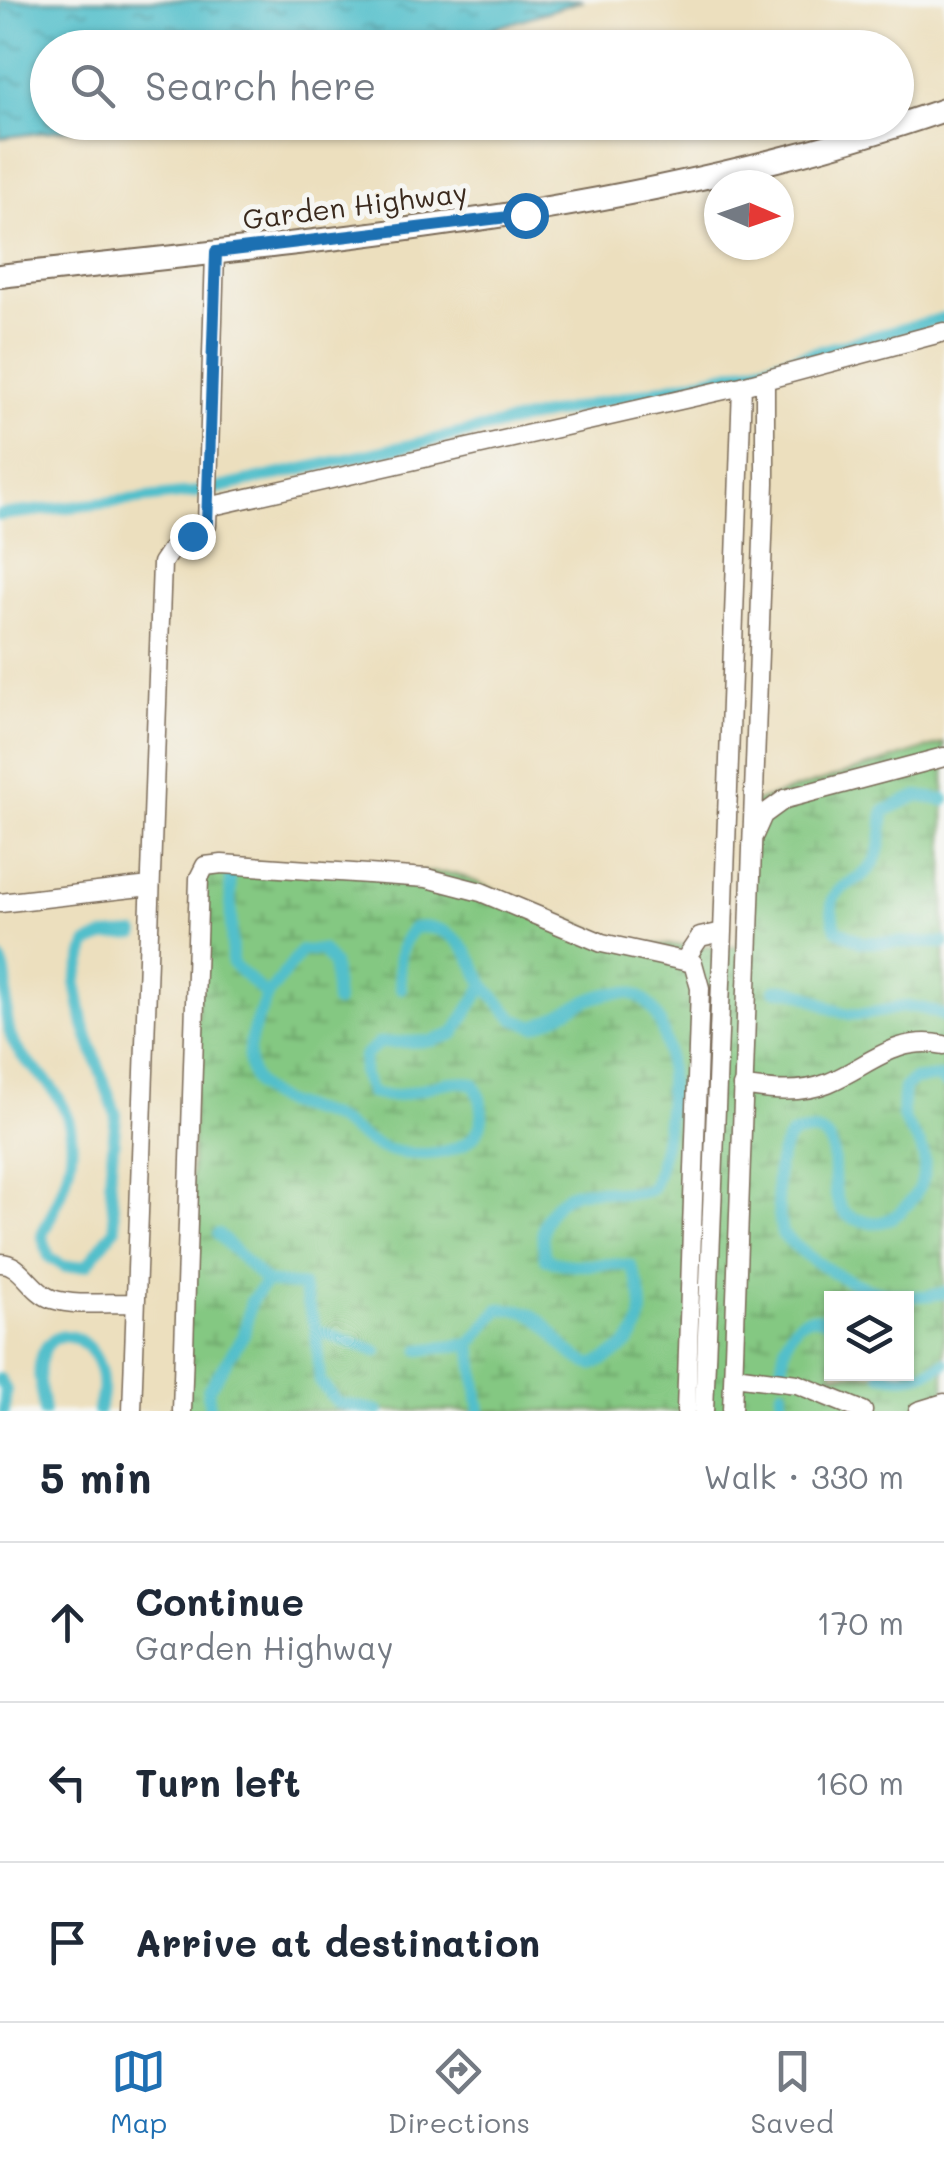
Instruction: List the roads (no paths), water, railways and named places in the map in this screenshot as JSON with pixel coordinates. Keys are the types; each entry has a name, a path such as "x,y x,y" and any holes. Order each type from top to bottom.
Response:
{"main road":[{"name":"Garden Highway","path":"914,119 944,110"},
{"name":"Garden Highway","path":"0,276 525,215 773,164 849,140"}],"lane":[{"path":"132,1411 162,563 170,551 207,525 216,252"},
{"path":"208,507 765,381 944,332"},
{"path":"732,1411 765,381"},
{"path":"704,1411 742,386"},
{"path":"750,855 755,826 784,799 944,757"},
{"path":"182,1411 199,878 205,866 427,878 481,892 602,943 686,958 698,974 700,988 686,1411"},
{"path":"0,903 150,886"},
{"path":"686,958 700,937 723,932"},
{"path":"742,1086 805,1089 830,1082 904,1043 944,1044"},
{"path":"0,1264 16,1268 30,1286 50,1298 135,1302"},
{"path":"734,1376 797,1384 864,1411"},
{"path":"918,1411 944,1403"}],"water":[{"path":"0,0 584,0 489,30 30,30 30,134 0,138"}],"waterway":[{"path":"218,488 763,366 944,318"},
{"path":"0,515 198,492"},
{"path":"944,800 917,796 884,811 875,861 863,875 840,890 832,903 836,929 861,942 944,943"},
{"path":"230,871 232,963 267,996 249,1047 254,1078 276,1099 328,1116 389,1150 427,1154 462,1145 474,1136 481,1122 482,1105 474,1084 460,1082 398,1095 371,1093 363,1074 364,1056 379,1043 432,1041 454,1034 484,985 514,1019 535,1026 592,999 616,993 628,993 647,1003 660,1022 667,1049 668,1112 651,1189 627,1193 577,1192 554,1206 543,1230 545,1258 577,1265 631,1266 641,1299 639,1326 623,1348 592,1365 566,1348 532,1314 499,1309 471,1344 480,1411"},
{"path":"401,988 401,949 413,928 427,927 450,934 466,950 484,985"},
{"path":"0,959 6,977 6,1014 13,1042 61,1102 72,1140 66,1177 42,1235 49,1257 65,1267 87,1265 115,1228 110,1178 116,1115 84,1026 76,983 87,944 106,936 135,934"},
{"path":"267,996 301,951 322,950 333,964 336,1002"},
{"path":"775,990 798,992 850,1014 916,1007 944,1016"},
{"path":"944,1083 939,1077 913,1080 904,1088 904,1119 920,1145 924,1168 912,1200 895,1216 874,1223 846,1214 837,1201 827,1137 814,1132 791,1135 780,1158 777,1182 782,1234 817,1262 877,1291 921,1296 944,1293"},
{"path":"218,1234 266,1282"},
{"path":"210,1411 208,1390 244,1334 251,1301 266,1282 302,1286 316,1330 320,1382 338,1403 378,1411"},
{"path":"782,1370 785,1348 794,1328 809,1318 824,1321"},
{"path":"316,1330 377,1351"},
{"path":"44,1411 40,1363 50,1343 60,1337 84,1343 93,1354 102,1389 98,1411"},
{"path":"420,1350 471,1344"},
{"path":"914,1376 944,1363"},
{"path":"0,1379 6,1390 4,1411"},
{"path":"781,1411 782,1391"}]}
